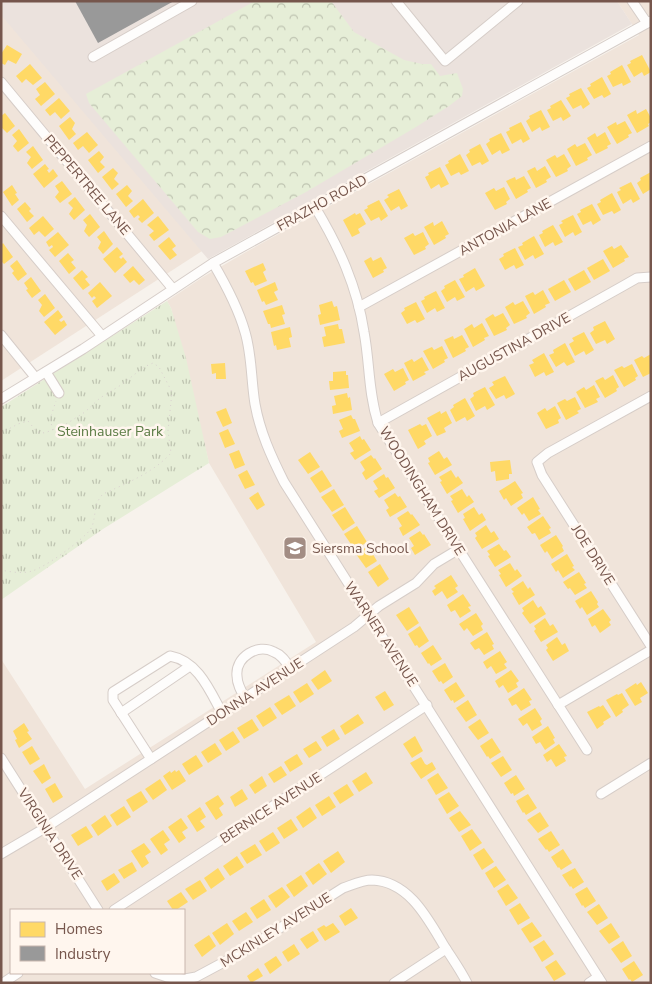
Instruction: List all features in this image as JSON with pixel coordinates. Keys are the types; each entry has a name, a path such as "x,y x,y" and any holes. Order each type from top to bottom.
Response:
{"street":[{"path":"93,56 192,1"},
{"path":"396,1 445,61 512,3"},
{"path":"632,1 649,22"},
{"name":"FRAZHO ROAD","path":"1,399 102,336 212,263 649,22"},
{"name":"PEPPERTREE LANE","path":"1,82 172,289"},
{"name":"ANTONIA LANE","path":"359,307 651,146"},
{"name":"WOODINGHAM DRIVE","path":"315,207 341,254 352,279 367,351 369,387 378,423 587,750"},
{"path":"1,216 102,336"},
{"name":"WARNER AVENUE","path":"212,263 234,299 244,328 248,345 255,404 265,444 284,482 600,980"},
{"name":"AUGUSTINA DRIVE","path":"378,423 637,278 651,276"},
{"path":"1,335 35,377"},
{"path":"46,372 59,393"},
{"name":"JOE DRIVE","path":"651,396 548,453 537,462 542,475 651,648"},
{"name":"DONNA AVENUE","path":"1,854 45,828 354,627 379,606 416,583 434,564 459,549"},
{"path":"558,705 651,648"},
{"path":"245,698 238,685 236,675 242,658 248,653 262,649 273,651 285,660 290,668"},
{"path":"151,759 114,700 113,692 170,656 179,657 198,672 222,714"},
{"path":"121,712 190,666"},
{"name":"BERNICE AVENUE","path":"116,909 427,705"},
{"name":"VIRGINIA DRIVE","path":"1,758 97,909"},
{"path":"601,794 651,763"},
{"name":"MCKINLEY AVENUE","path":"158,974 185,979 196,977 239,954 343,888 371,880 385,882 406,894 420,906 446,949"},
{"path":"394,983 446,949 467,983"},
{"path":"2,983 16,977"},
{"path":"589,983 600,980"}],"path":[{"path":"1,434 18,424 28,421 37,432 45,433 53,430 85,412 100,398 144,367 153,363 159,367 172,392 168,431 171,453 164,461 143,475 103,494 98,499 91,529 71,547 44,566 32,571 11,572 1,570"},
{"path":"53,430 50,419 59,393"}],"shaded area":[{"path":"1,1 617,1 632,24 208,259 1,15"},
{"path":"617,1 651,1 651,983 1,983 1,659 85,789 316,642 209,463 171,308 167,301 246,252 639,35"},
{"path":"1,15 202,251 1,381"}],"green space":[{"path":"255,1 331,1 354,32 404,60 431,64 440,76 457,73 463,89 462,96 416,127 306,192 221,237 210,239 198,232 89,103 86,94"},
{"name":"Steinhauser Park","path":"167,301 171,308 186,358 209,463 103,529 1,600 1,407"}],"building: Homes":[{"path":"7,45 22,54 16,64 8,60 5,65 1,63 1,54"},
{"path":"642,55 651,72 644,76 642,72 634,77 627,65 631,63 630,61"},
{"path":"30,64 42,78 33,85 26,79 22,83 16,76"},
{"path":"622,65 631,82 623,86 622,83 613,87 607,76"},
{"path":"602,77 611,94 604,98 602,95 594,99 587,88"},
{"path":"45,82 55,94 41,106 35,99 40,95 36,89"},
{"path":"581,88 590,104 583,109 581,105 573,109 566,98 570,96 569,94"},
{"path":"59,98 70,111 61,119 55,112 50,116 45,110"},
{"path":"561,100 571,116 563,121 561,117 553,121 547,110 551,108 550,106"},
{"path":"646,109 651,122 648,124 649,126 637,133 627,115 636,110 637,114"},
{"path":"541,110 550,127 542,131 540,127 532,132 526,121 530,118 529,116"},
{"path":"5,113 15,126 7,133 1,127 1,116"},
{"path":"70,117 75,123 72,129 76,134 69,140 59,126"},
{"path":"625,121 632,133 617,144 607,127 616,122 617,125"},
{"path":"521,122 530,139 523,143 521,139 512,144 506,132 510,130 509,128"},
{"path":"19,129 29,143 18,152 13,146 17,141 12,135"},
{"path":"87,132 98,145 89,153 83,146 78,150 73,143"},
{"path":"605,132 611,144 607,146 608,148 596,154 587,138 595,133 597,137"},
{"path":"501,133 510,150 502,154 500,150 492,155 486,144 490,141 489,139"},
{"path":"585,143 592,155 587,158 588,160 576,166 567,149 575,144 577,147"},
{"path":"480,144 489,161 482,165 480,162 472,166 466,155 470,152 469,150"},
{"path":"33,146 43,160 32,169 27,163 31,157 26,152"},
{"path":"99,151 104,157 100,162 105,167 98,173 88,160"},
{"path":"460,154 469,171 461,175 459,172 451,176 445,165"},
{"path":"564,154 571,166 567,169 568,171 556,177 546,160 555,155 557,158"},
{"path":"45,164 49,169 47,170 49,173 53,169 58,176 44,188 33,174"},
{"path":"545,166 551,177 546,180 547,182 536,188 527,171 535,167 537,171"},
{"path":"440,167 449,184 441,188 439,184 431,189 425,177 429,175 428,173"},
{"path":"113,168 118,173 114,179 119,184 112,190 102,177"},
{"path":"651,172 651,189 643,194 637,183 641,180 640,178"},
{"path":"524,176 531,188 516,199 506,181 515,177 516,180"},
{"path":"62,181 72,194 60,203 55,197 59,192 55,186"},
{"path":"631,182 640,199 633,203 631,199 623,204 617,192 621,190 619,188"},
{"path":"12,185 19,200 12,206 3,192"},
{"path":"127,185 132,191 128,196 133,201 126,207 116,194"},
{"path":"504,187 510,199 506,202 507,204 495,210 485,193 494,188 496,191"},
{"path":"399,189 408,206 401,210 399,206 391,211 384,200 389,197 387,195"},
{"path":"612,193 621,210 614,214 612,211 603,215 597,204"},
{"path":"75,197 85,210 74,220 69,214 73,208 68,203"},
{"path":"143,199 154,213 142,223 138,219 140,217 138,215 134,218 129,211"},
{"path":"379,200 388,216 381,221 379,217 371,221 364,210 368,208 367,206"},
{"path":"25,202 31,209 29,211 34,216 27,222 17,209"},
{"path":"592,204 601,220 593,225 591,221 583,225 577,214 581,212 580,210"},
{"path":"355,213 356,215 360,213 366,224 358,229 360,233 352,237 343,220"},
{"path":"90,214 100,227 89,237 84,231 87,225 83,220"},
{"path":"573,215 582,232 575,236 573,232 565,237 559,225 563,223 561,221"},
{"path":"43,216 54,229 45,237 39,231 34,235 29,228"},
{"path":"158,216 169,230 154,241 149,235 154,231 147,225"},
{"path":"442,221 449,234 434,245 424,227 433,222 434,226"},
{"path":"553,225 563,242 555,246 553,242 545,247 539,235 543,233 542,231"},
{"path":"104,231 113,244 103,254 98,248 101,242 97,237"},
{"path":"58,232 69,245 55,257 49,250 53,247 52,245 49,247 46,242"},
{"path":"423,232 429,244 425,247 426,249 414,255 404,238 413,233 415,236"},
{"path":"534,236 544,254 535,259 533,255 525,260 518,247"},
{"path":"169,237 176,246 172,249 177,255 170,260 158,246"},
{"path":"3,243 13,257 4,264 1,261 1,245"},
{"path":"621,245 629,257 613,268 603,251 612,246 614,249"},
{"path":"117,247 123,254 119,257 121,259 123,257 127,262 115,273 103,259"},
{"path":"515,248 524,265 516,269 514,265 505,270 499,259 504,256 503,254"},
{"path":"68,253 74,260 71,262 76,268 69,274 59,261"},
{"path":"371,257 373,261 381,257 387,268 383,270 384,272 373,278 364,261"},
{"path":"603,259 610,271 594,280 587,268"},
{"path":"17,260 27,274 18,281 12,273 14,271 10,266"},
{"path":"263,263 266,270 263,272 267,281 255,286 253,282 251,283 245,271"},
{"path":"133,266 145,280 139,285 134,280 130,283 123,275"},
{"path":"475,268 485,286 476,291 474,287 466,292 459,279"},
{"path":"82,270 88,277 85,279 90,285 83,290 73,278"},
{"path":"584,270 591,282 575,291 568,279"},
{"path":"31,277 41,291 32,298 26,290 28,289 24,283"},
{"path":"455,280 465,297 457,301 455,297 447,302 441,291 445,288 444,286"},
{"path":"564,280 571,292 555,301 548,289"},
{"path":"100,282 112,296 97,308 92,301 96,298 94,296 92,298 88,293"},
{"path":"275,282 278,290 274,292 278,300 266,305 264,301 262,302 257,290"},
{"path":"543,290 550,303 534,314 525,296 533,292 535,295"},
{"path":"436,291 445,308 437,312 435,308 427,313 421,301 425,299 424,297"},
{"path":"45,294 55,308 44,317 39,311 42,305 38,300"},
{"path":"332,301 334,307 337,306 340,320 320,325 318,315 321,314 319,305"},
{"path":"523,301 530,313 526,316 527,318 514,324 505,307 513,302 515,305"},
{"path":"416,302 425,319 417,323 415,320 407,324 401,313 405,310 404,308"},
{"path":"282,305 285,314 282,315 285,324 271,328 263,311"},
{"path":"58,310 63,317 59,320 61,322 64,320 67,325 55,335 44,322"},
{"path":"503,313 510,325 506,328 507,330 494,336 485,319 493,314 495,317"},
{"path":"605,321 615,339 607,344 605,340 596,344 590,333 594,330 593,327"},
{"path":"482,323 489,336 473,347 464,329 472,324 474,328"},
{"path":"338,324 339,329 342,329 345,343 324,347 322,337 326,336 324,327"},
{"path":"290,327 292,337 289,338 291,347 277,350 276,345 274,346 271,332"},
{"path":"584,332 594,350 586,355 584,351 575,356 569,344 574,341 572,338"},
{"path":"462,335 469,347 465,349 466,351 453,358 444,340 453,336 454,339"},
{"path":"565,343 575,362 567,366 564,362 556,367 549,355 554,353 553,350"},
{"path":"442,346 448,358 433,369 423,351 432,347 434,350"},
{"path":"544,353 554,372 546,376 544,372 535,377 529,365 534,363 532,360"},
{"path":"651,354 651,373 643,377 634,360"},
{"path":"422,357 429,370 424,372 426,374 413,381 404,363 412,359 414,362"},
{"path":"225,363 226,379 216,379 216,373 212,374 211,364"},
{"path":"632,364 638,376 635,378 636,380 624,387 614,370"},
{"path":"403,368 409,380 394,391 384,374 393,369 395,372"},
{"path":"346,371 349,388 330,390 329,381 333,381 333,372"},
{"path":"613,375 619,387 616,389 617,391 605,398 595,381 603,377 605,380"},
{"path":"505,376 515,394 506,399 504,395 496,399 489,388 494,385 492,382"},
{"path":"594,385 600,397 596,399 598,402 585,408 576,392 584,387 586,390"},
{"path":"485,387 495,405 487,410 485,406 476,411 470,399 474,396 473,393"},
{"path":"347,393 348,398 350,397 352,410 333,414 332,406 336,405 334,396"},
{"path":"575,397 581,409 577,411 579,413 566,420 557,403"},
{"path":"465,398 475,416 467,421 465,417 456,422 450,410 454,407 453,405"},
{"path":"555,406 561,418 558,420 559,423 546,429 537,413 545,408 547,411"},
{"path":"226,408 232,423 223,427 216,412"},
{"path":"440,411 441,414 446,411 452,423 444,428 446,432 437,436 427,418"},
{"path":"351,415 355,419 360,431 342,438 339,431 343,429 339,420"},
{"path":"420,424 422,426 426,424 432,436 424,441 426,444 418,449 408,430"},
{"path":"228,429 235,444 225,448 219,433"},
{"path":"360,436 371,450 355,460 350,453 354,451 349,443"},
{"path":"239,450 245,465 235,469 229,454"},
{"path":"439,451 444,459 447,457 452,465 435,475 428,463 430,462 428,458"},
{"path":"310,452 320,467 308,474 298,460"},
{"path":"371,455 382,469 366,480 362,473 365,470 360,462"},
{"path":"510,460 512,474 509,474 509,479 496,481 495,471 491,472 490,462"},
{"path":"247,470 255,485 245,489 238,475"},
{"path":"322,470 332,486 320,493 310,478"},
{"path":"451,470 456,478 458,476 463,483 447,494 439,477"},
{"path":"384,474 395,488 379,498 374,491 378,489 373,481"},
{"path":"515,481 523,493 521,494 523,498 511,506 506,498 504,500 499,491"},
{"path":"334,489 344,505 332,512 321,497"},
{"path":"462,489 467,497 469,495 474,502 458,513 450,496"},
{"path":"258,492 265,505 257,510 249,498"},
{"path":"395,493 398,497 400,496 407,507 390,517 386,510 389,508 384,500"},
{"path":"533,497 541,514 529,521 524,513 522,515 517,508"},
{"path":"345,507 355,523 343,531 332,515"},
{"path":"474,507 479,515 482,513 486,520 470,531 463,519 465,518 463,514"},
{"path":"408,511 420,525 403,536 399,528 402,526 397,518"},
{"path":"543,516 551,528 549,529 551,533 539,540 535,533 532,534 527,527"},
{"path":"486,525 491,533 494,531 499,539 482,549 475,538 477,536 475,533"},
{"path":"357,526 367,542 355,550 344,534"},
{"path":"420,531 431,545 415,555 411,548 414,546 409,538"},
{"path":"556,535 564,551 552,559 540,545"},
{"path":"499,544 511,557 495,567 487,551"},
{"path":"368,546 377,561 366,568 356,554"},
{"path":"567,554 575,570 563,578 551,564"},
{"path":"510,563 515,571 517,569 522,576 506,587 498,570"},
{"path":"380,564 389,579 378,587 368,572"},
{"path":"579,572 587,588 575,595 563,582"},
{"path":"451,575 458,586 455,588 458,592 447,599 442,591 435,596 432,591 436,588 434,586"},
{"path":"523,581 535,595 519,605 511,589"},
{"path":"591,591 599,607 587,615 575,601"},
{"path":"463,594 471,606 468,607 471,611 460,618 455,610 451,612 447,605"},
{"path":"533,600 538,608 541,606 546,614 530,624 522,613 524,611 522,608"},
{"path":"409,607 419,623 407,631 396,615"},
{"path":"603,609 611,620 609,622 611,625 600,633 595,625 592,627 588,619"},
{"path":"476,613 483,624 481,626 483,630 473,636 467,628 464,631 459,624"},
{"path":"545,618 550,626 553,624 558,632 541,642 534,631 536,629 534,626"},
{"path":"420,626 429,641 419,648 417,645 415,646 408,634"},
{"path":"487,632 494,644 492,645 494,649 484,655 479,648 475,650 470,643"},
{"path":"557,637 562,645 565,643 569,651 553,661 546,650 548,648 546,645"},
{"path":"433,645 442,659 431,666 421,653"},
{"path":"500,651 507,662 504,664 507,668 496,674 491,666 487,669 483,662"},
{"path":"445,663 453,677 443,684 441,681 439,682 432,671"},
{"path":"325,670 332,681 318,690 311,680"},
{"path":"511,670 519,681 516,683 518,687 508,693 503,685 499,688 495,681"},
{"path":"456,682 465,696 454,703 444,690"},
{"path":"641,682 648,693 640,698 642,702 635,706 625,690"},
{"path":"307,683 314,694 300,703 293,692"},
{"path":"524,688 532,700 529,701 531,705 521,711 516,704 512,706 508,699"},
{"path":"385,691 394,705 384,711 375,697"},
{"path":"622,693 629,705 616,717 606,700"},
{"path":"289,695 296,706 282,715 274,704"},
{"path":"468,700 477,715 466,722 456,708"},
{"path":"603,705 611,717 597,729 587,712"},
{"path":"270,707 277,718 263,727 256,716"},
{"path":"535,708 542,719 540,721 542,725 532,731 527,723 523,726 518,719"},
{"path":"358,714 364,723 345,735 340,726"},
{"path":"252,719 259,730 244,739 237,728"},
{"path":"480,719 489,733 478,740 468,727"},
{"path":"24,723 32,739 19,748 13,731"},
{"path":"548,726 555,738 553,739 555,743 545,750 540,742 536,744 532,737"},
{"path":"334,729 340,739 327,747 321,737"},
{"path":"233,731 240,742 226,751 219,740"},
{"path":"415,736 423,751 412,758 403,744"},
{"path":"492,738 501,752 490,759 480,746"},
{"path":"316,741 322,750 309,758 303,749"},
{"path":"215,743 222,754 208,763 201,752"},
{"path":"559,744 567,756 564,757 566,761 556,767 551,759 547,762 543,755"},
{"path":"32,746 40,759 30,765 22,752"},
{"path":"297,754 303,764 290,772 284,762"},
{"path":"196,755 203,766 189,775 182,764"},
{"path":"503,756 512,770 501,777 491,763"},
{"path":"421,757 427,765 432,762 436,769 421,779 410,763"},
{"path":"44,764 51,778 42,784 33,771"},
{"path":"281,766 287,775 274,783 268,774"},
{"path":"175,770 176,772 179,770 186,781 172,790 163,776"},
{"path":"366,772 373,783 359,792 352,781"},
{"path":"438,773 448,788 436,795 427,780"},
{"path":"516,775 525,789 514,796 504,783"},
{"path":"262,776 267,786 255,794 249,785"},
{"path":"160,779 167,790 153,800 145,789"},
{"path":"55,783 63,797 53,803 45,789"},
{"path":"347,784 354,795 340,804 333,793"},
{"path":"242,789 248,799 235,807 230,797"},
{"path":"141,791 148,802 133,812 126,800"},
{"path":"449,792 459,806 447,814 438,799"},
{"path":"528,794 537,808 526,815 516,801"},
{"path":"218,795 224,804 219,808 223,815 216,820 205,803"},
{"path":"329,796 336,807 322,816 315,805"},
{"path":"124,806 131,817 117,826 110,815"},
{"path":"200,807 206,817 200,821 205,827 197,832 187,816"},
{"path":"310,807 317,818 303,828 296,817"},
{"path":"460,811 471,825 459,832 449,818"},
{"path":"540,812 549,826 538,833 527,820"},
{"path":"105,815 112,826 98,836 91,825"},
{"path":"181,818 188,828 182,832 186,838 179,843 168,827"},
{"path":"291,819 298,830 284,839 277,828"},
{"path":"86,826 93,837 78,846 71,835"},
{"path":"472,829 482,843 470,851 461,836"},
{"path":"163,830 170,840 164,844 168,850 161,855 150,839"},
{"path":"551,831 560,845 549,852 538,839"},
{"path":"273,832 280,843 266,852 259,841"},
{"path":"144,843 151,852 145,856 149,863 142,868 131,851"},
{"path":"255,844 262,855 247,864 240,853"},
{"path":"484,848 494,862 482,870 473,855"},
{"path":"563,849 572,863 561,870 551,857"},
{"path":"338,851 345,862 331,873 323,861"},
{"path":"237,856 244,867 230,876 223,866"},
{"path":"132,862 137,871 124,879 118,870"},
{"path":"319,863 327,874 313,885 305,873"},
{"path":"496,866 506,880 494,888 485,873"},
{"path":"218,868 225,879 211,889 204,878"},
{"path":"575,868 584,882 573,889 562,875"},
{"path":"114,873 120,882 107,891 101,881"},
{"path":"301,875 308,886 294,897 286,885"},
{"path":"200,880 207,891 193,900 185,889"},
{"path":"508,884 518,898 506,906 497,891"},
{"path":"282,887 290,897 276,908 268,896"},
{"path":"587,887 596,901 585,908 575,894"},
{"path":"181,892 188,902 178,909 172,909 167,901"},
{"path":"264,899 271,910 257,919 250,908"},
{"path":"520,903 530,918 518,925 509,910"},
{"path":"599,904 608,918 597,925 587,912"},
{"path":"351,908 358,918 345,926 339,916"},
{"path":"246,912 253,922 239,931 232,921"},
{"path":"532,922 542,936 530,943 521,929"},
{"path":"227,923 234,934 220,945 212,933"},
{"path":"333,923 340,932 325,941 317,929"},
{"path":"611,923 620,937 609,944 599,931"},
{"path":"313,931 319,941 307,949 300,939"},
{"path":"209,935 216,946 202,957 194,945"},
{"path":"544,940 554,954 542,962 533,947"},
{"path":"623,941 632,956 621,963 611,949"},
{"path":"294,944 300,954 288,962 282,952"},
{"path":"276,956 282,965 270,974 264,964"},
{"path":"556,960 566,974 554,981 545,967"},
{"path":"634,961 643,975 632,982 622,969"},
{"path":"258,968 263,976 251,983 247,976"}],"building: Industry":[{"path":"75,1 174,1 98,43"}],"place":[{"name":"Siersma School","path":"295,548"}]}
